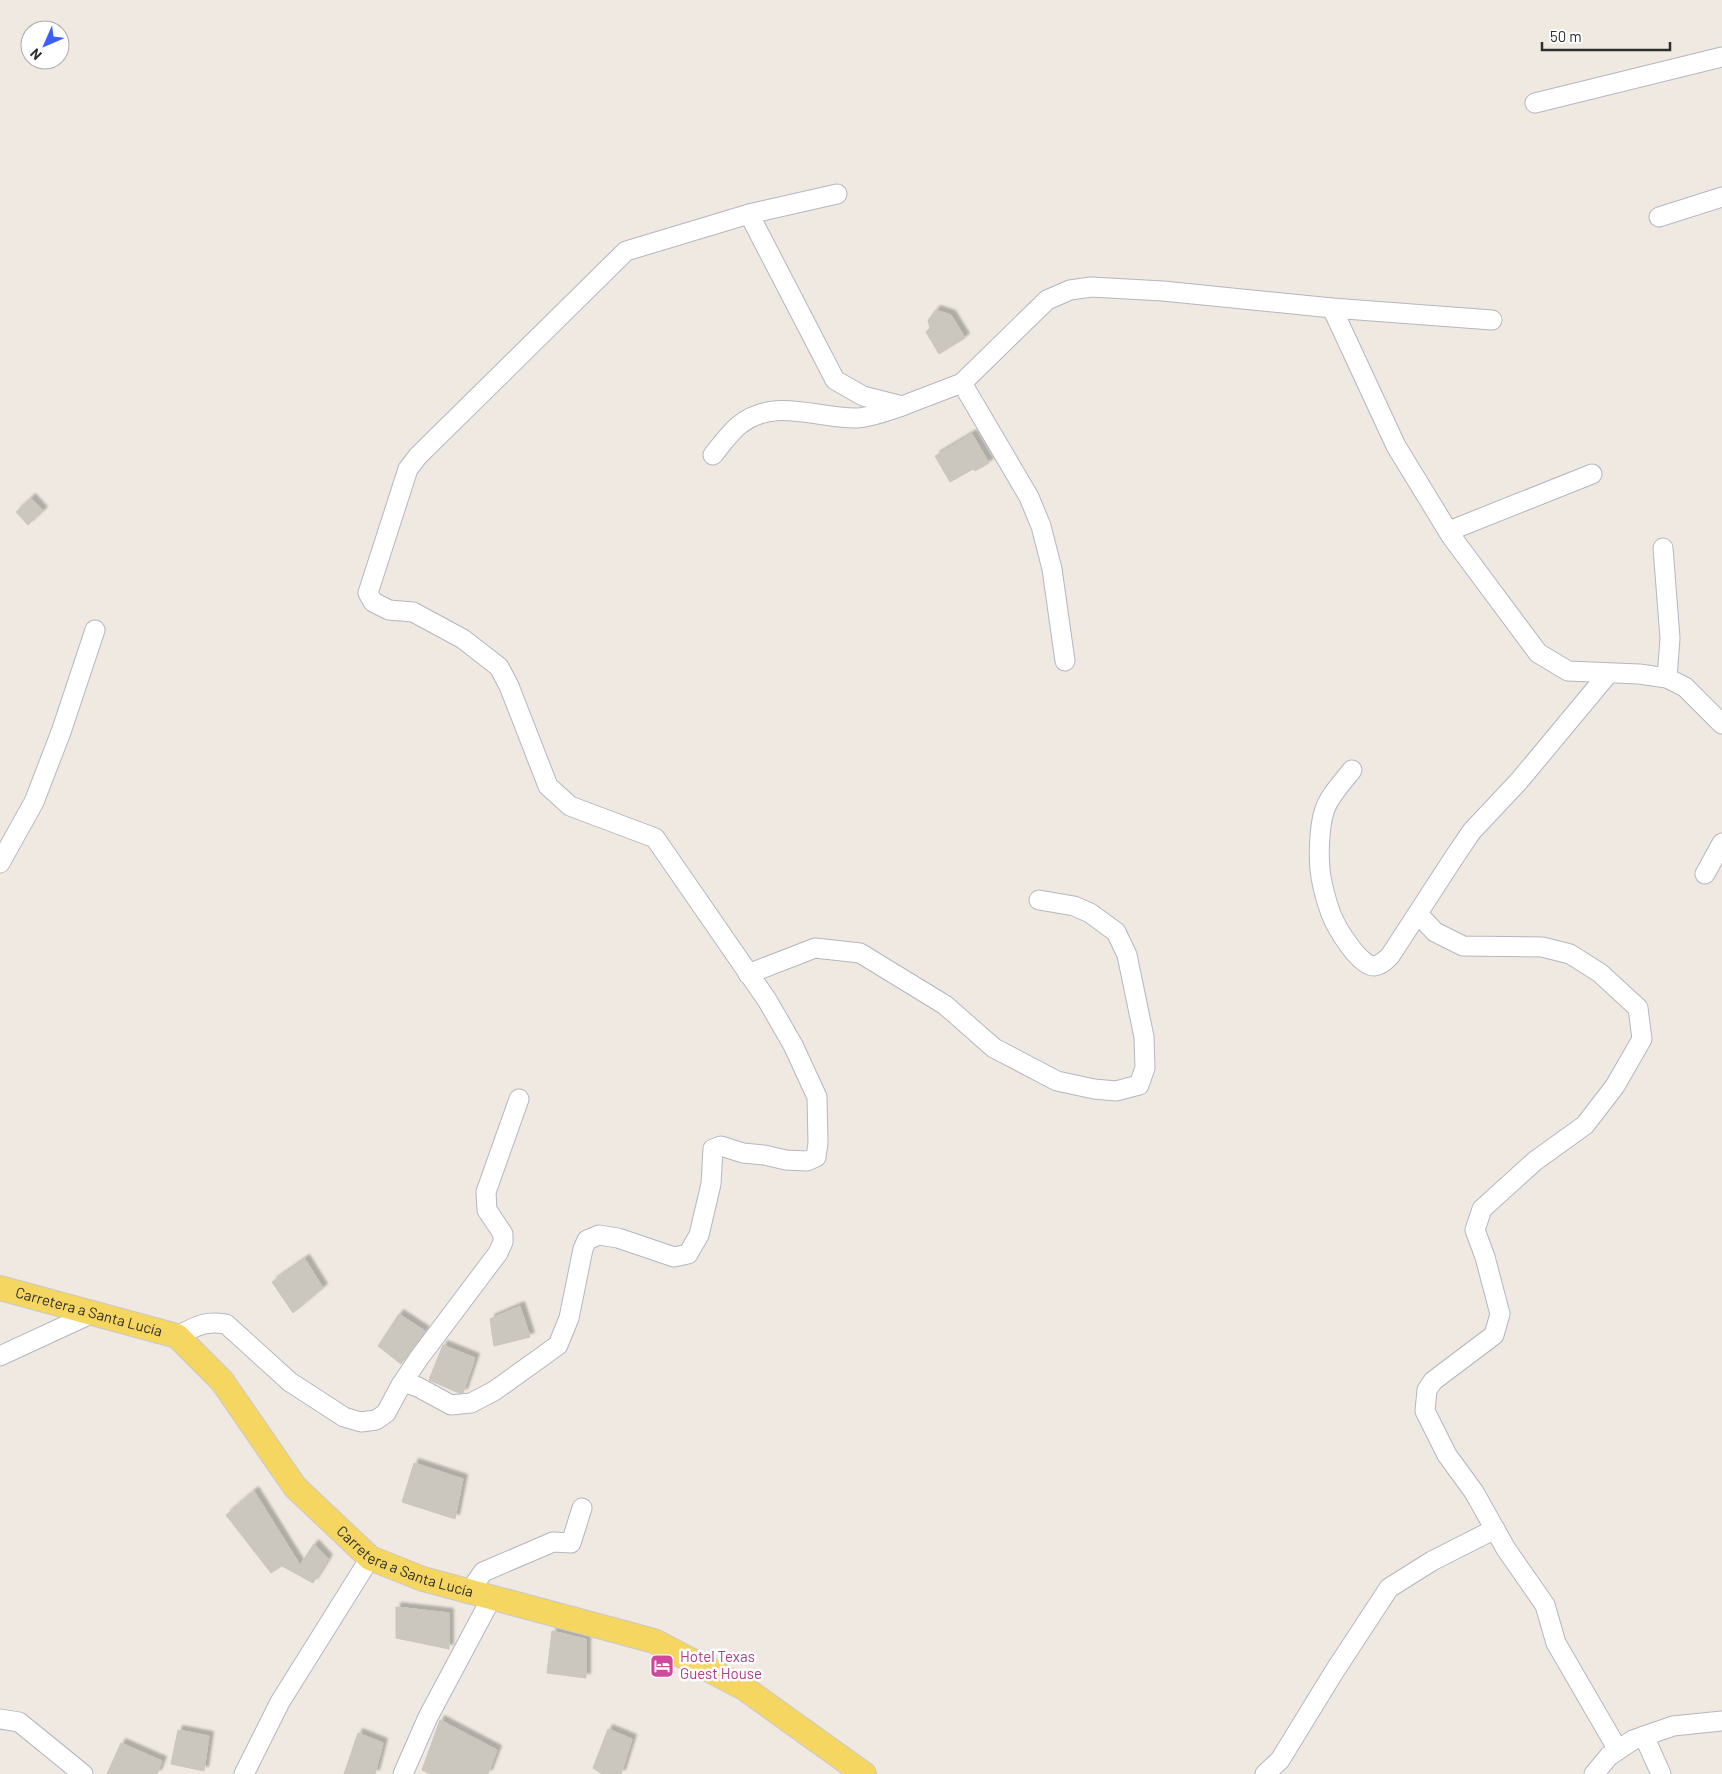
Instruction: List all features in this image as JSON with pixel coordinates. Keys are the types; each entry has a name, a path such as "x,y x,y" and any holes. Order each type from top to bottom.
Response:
{"main road":[{"name":"Carretera a Santa Lucía","path":"0,1288 177,1336 222,1381 295,1487 370,1558 424,1579 654,1641 744,1688 864,1774"}],"street":[{"path":"1536,103 1722,57"},
{"path":"402,1385 409,1384 418,1387 451,1405 471,1403 494,1390 558,1345 569,1318 583,1249 587,1240 599,1235 618,1238 674,1257 688,1254 699,1235 711,1184 713,1149 721,1146 743,1153 764,1154 786,1160 807,1162 816,1157 818,1143 816,1097 793,1045 767,1000 655,838 570,806 548,786 509,686 499,667 463,638 413,612 389,610 373,602 368,593 408,468 626,250 749,214 836,194"},
{"path":"1659,217 1722,197"},
{"path":"749,214 835,380 863,396 902,406"},
{"path":"713,455 739,425 769,410 858,418 902,406 962,383 1047,300 1070,290 1091,287 1163,290 1332,308 1492,320"},
{"path":"1332,308 1396,446 1448,531 1538,653 1568,671 1639,674 1667,678 1685,687 1722,724"},
{"path":"962,383 1029,497 1041,526 1052,569 1065,661"},
{"path":"1448,531 1592,474"},
{"path":"1662,548 1670,638 1667,678"},
{"path":"0,863 34,802 95,630"},
{"path":"1352,770 1324,809 1320,828 1320,876 1331,915 1351,948 1364,962 1372,966 1382,964 1390,956 1472,831 1519,781 1608,674"},
{"path":"1704,874 1722,843"},
{"path":"748,974 815,948 860,953 946,1004 994,1048 1057,1081 1094,1090 1116,1091 1139,1085 1145,1068 1144,1037 1126,955 1116,932 1090,913 1074,906 1039,900"},
{"path":"1418,914 1435,932 1463,946 1542,947 1570,954 1600,973 1638,1008 1642,1039 1609,1094 1585,1125 1534,1162 1482,1209 1475,1230 1485,1258 1500,1314 1494,1335 1433,1381 1427,1390 1425,1411 1447,1455 1474,1492 1506,1549 1545,1605 1556,1643 1618,1750"},
{"path":"177,1336 202,1324 213,1322 226,1324 302,1391 344,1418 361,1422 376,1420 386,1413 419,1358 498,1253 503,1242 503,1234 488,1210 486,1192 519,1099"},
{"path":"0,1356 93,1313"},
{"path":"403,1774 481,1594 483,1572 553,1542 571,1543 582,1508"},
{"path":"1265,1774 1280,1760 1389,1588 1432,1560 1495,1529"},
{"path":"244,1774 280,1702 370,1558"},
{"path":"0,1719 19,1722 84,1774"},
{"path":"1594,1774 1609,1756 1633,1740 1673,1726 1722,1721"},
{"path":"1644,1736 1661,1774"}],"building":[{"path":"936,310 951,315 965,338 939,354 926,332 930,328 928,320"},
{"path":"972,434 989,463 975,471 973,469 950,482 935,456"},
{"path":"31,498 43,511 28,525 16,512"},
{"path":"305,1259 323,1288 293,1313 272,1282"},
{"path":"520,1306 530,1337 494,1346 490,1319"},
{"path":"399,1314 425,1331 401,1364 378,1346"},
{"path":"443,1345 475,1358 463,1393 429,1380"},
{"path":"414,1463 463,1479 455,1519 402,1502"},
{"path":"254,1491 300,1565 314,1544 328,1559 313,1583 282,1566 271,1573 226,1515"},
{"path":"396,1607 449,1613 449,1649 396,1638"},
{"path":"552,1631 586,1639 586,1678 547,1673"},
{"path":"440,1720 497,1750 488,1774 430,1774 422,1770"},
{"path":"608,1729 632,1739 621,1774 602,1774 593,1768"},
{"path":"178,1730 209,1736 204,1771 171,1764"},
{"path":"358,1733 383,1743 375,1774 344,1774"},
{"path":"121,1743 162,1761 157,1774 107,1774"}],"place":[{"name":"Hotel Texas Guest House","path":"662,1666"}]}
